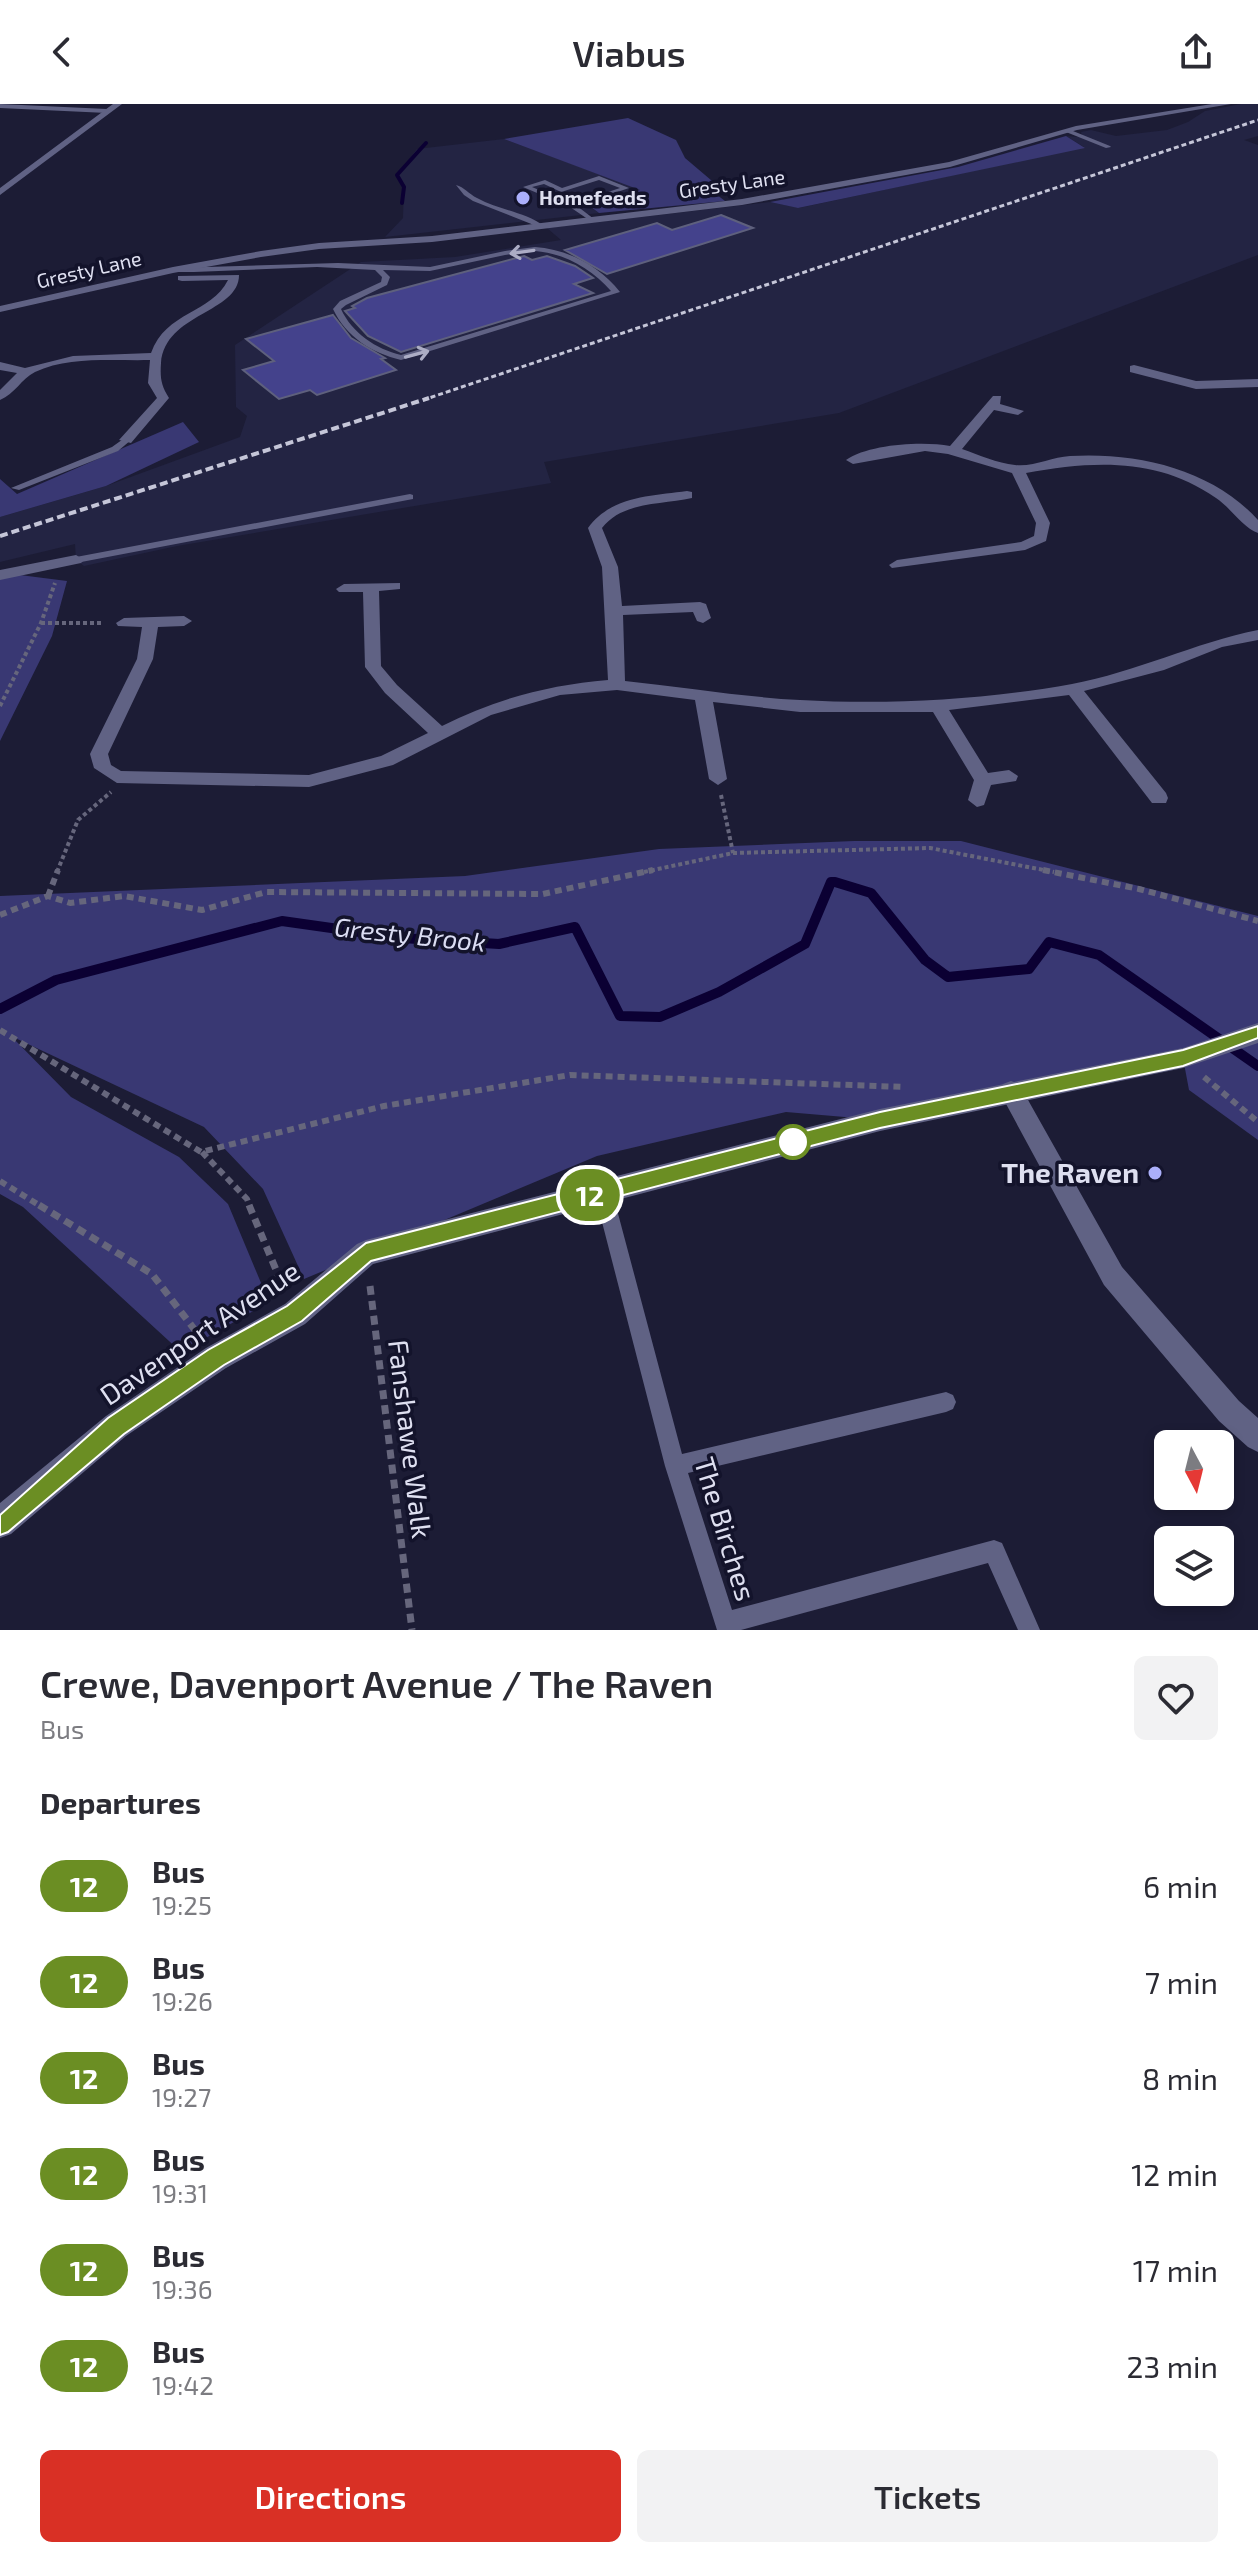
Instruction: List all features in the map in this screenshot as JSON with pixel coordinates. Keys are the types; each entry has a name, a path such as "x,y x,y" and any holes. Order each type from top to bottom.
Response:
{"street":[{"path":"0,192 118,104"},
{"name":"Gresty Lane","path":"0,309 173,270 319,246 432,239 742,202 950,164 1068,131 1227,104"},
{"path":"0,106 107,111"},
{"path":"106,292 158,280 235,277 232,287 221,297 187,316 163,337 156,356 154,383 163,398 126,440"},
{"path":"0,366 26,372 72,361 156,356"},
{"path":"1153,374 1171,363"},
{"path":"1134,369 1196,385 1258,383"},
{"path":"0,396 26,372"},
{"path":"953,451 994,402 1018,411"},
{"path":"853,459 909,447 953,451 1018,470 1050,462 1089,459 1151,467 1219,493 1245,511 1258,529"},
{"path":"897,565 1025,546 1041,538 1043,523 1018,470"},
{"path":"617,685 610,567 595,533 597,524 606,515 622,508 687,495"},
{"path":"0,575 70,561"},
{"path":"344,589 395,586"},
{"path":"371,587 373,667 391,689 439,733"},
{"path":"615,611 700,607"},
{"path":"124,623 184,621"},
{"path":"151,622 145,659 99,754 103,768 127,779 309,781 387,761 485,711 530,696 617,685 800,706 938,706 1073,689 1158,666 1218,643 1258,635"},
{"path":"1073,689 1159,798"},
{"path":"703,694 718,779"},
{"path":"938,706 983,780 977,800"},
{"path":"983,780 1009,776"},
{"name":"Davenport Avenue","path":"0,1523 116,1426 216,1358 295,1314 366,1253 880,1120 1183,1058 1258,1033"},
{"path":"1011,1091 1113,1276 1229,1411 1258,1437"}],"lane":[{"path":"1068,131 1108,147"},
{"path":"572,206 626,188 599,178 561,190 545,182 526,187 572,206 592,220"},
{"path":"458,186 468,197 529,218 541,226"},
{"path":"173,270 341,265 378,270 460,266 518,251 555,251 594,272 616,292 401,358 383,352 349,328 337,309 384,283 386,277 378,270"},
{"path":"16,488 115,449 126,440"},
{"path":"70,561 410,497"},
{"name":"The Birches","path":"603,1191 675,1466 725,1623 994,1551 1029,1630"},
{"path":"675,1466 946,1402"}],"path":[{"path":"0,706 70,561"},
{"path":"41,623 124,623"},
{"path":"48,896 78,820 127,779"},
{"path":"718,779 733,853"},
{"path":"0,915 48,896 70,903 124,896 202,910 266,892 543,894 733,853 930,848 1139,889 1258,921"},
{"path":"0,1030 201,1152 247,1199 295,1314"},
{"path":"1183,1058 1258,1122"},
{"path":"201,1152 384,1106 570,1075 916,1088"},
{"path":"0,1181 152,1274 216,1358"},
{"name":"Fanshawe Walk","path":"366,1253 412,1630"}],"shaded area":[{"path":"1258,104 1258,136 1244,140 1258,145 1258,255 839,413 544,462 551,483 177,546 84,566 76,560 75,544 0,562 0,517 106,486 240,437 247,416 236,407 235,345 361,262 455,257 561,240 547,228 770,202 799,208 1084,147 1066,136 1078,137 1082,135 1081,132 1091,130 1116,136 1167,130 1205,111"},
{"path":"628,118 676,140 685,158 718,186 708,188 725,201 599,213 591,207 640,190 504,139"},
{"path":"1066,136 1085,148 798,208 770,202 958,167"},
{"path":"504,139 642,190 592,208 599,213 385,237 403,218 404,187 397,175 417,149"},
{"path":"183,422 199,442 106,486 0,517 0,479 17,494"},
{"path":"12,574 67,581 52,636 0,741 0,578"},
{"path":"854,841 961,841 1258,916 1258,1140 1189,1090 1183,1058 880,1120 786,1112 597,1156 304,1279 263,1189 204,1127 11,1036 71,1097 179,1157 228,1204 269,1302 181,1352 23,1207 0,1194 0,896 465,876 659,849"}],"building":[{"path":"721,215 753,228 607,274 565,250 657,223 672,230"},
{"path":"524,256 532,260 547,256 575,266 593,278 574,284 593,293 401,352 368,336 345,311 355,308 352,306 367,298"},
{"path":"333,315 351,338 385,358 381,359 396,370 317,395 310,390 279,399 243,370 274,361 246,339"}],"waterway":[{"path":"402,203 404,187 397,175 426,143"},
{"name":"Gresty Brook","path":"0,1009 56,980 282,921 402,938 499,944 575,927 620,1016 660,1017 719,992 805,944 831,882 835,882 871,893 925,960 948,977 1029,969 1049,942 1099,955 1258,1066"}],"railway":[{"path":"428,398 1258,120"},
{"path":"0,536 428,398"},
{"path":"423,400 428,398"}],"bus line":[{"name":"12","path":"0,1523 116,1426 216,1358 295,1314 366,1253 880,1120 1183,1058 1258,1033"}],"place":[{"name":"Homefeeds","path":"523,198"},
{"name":"The Raven","path":"1155,1173"}]}
